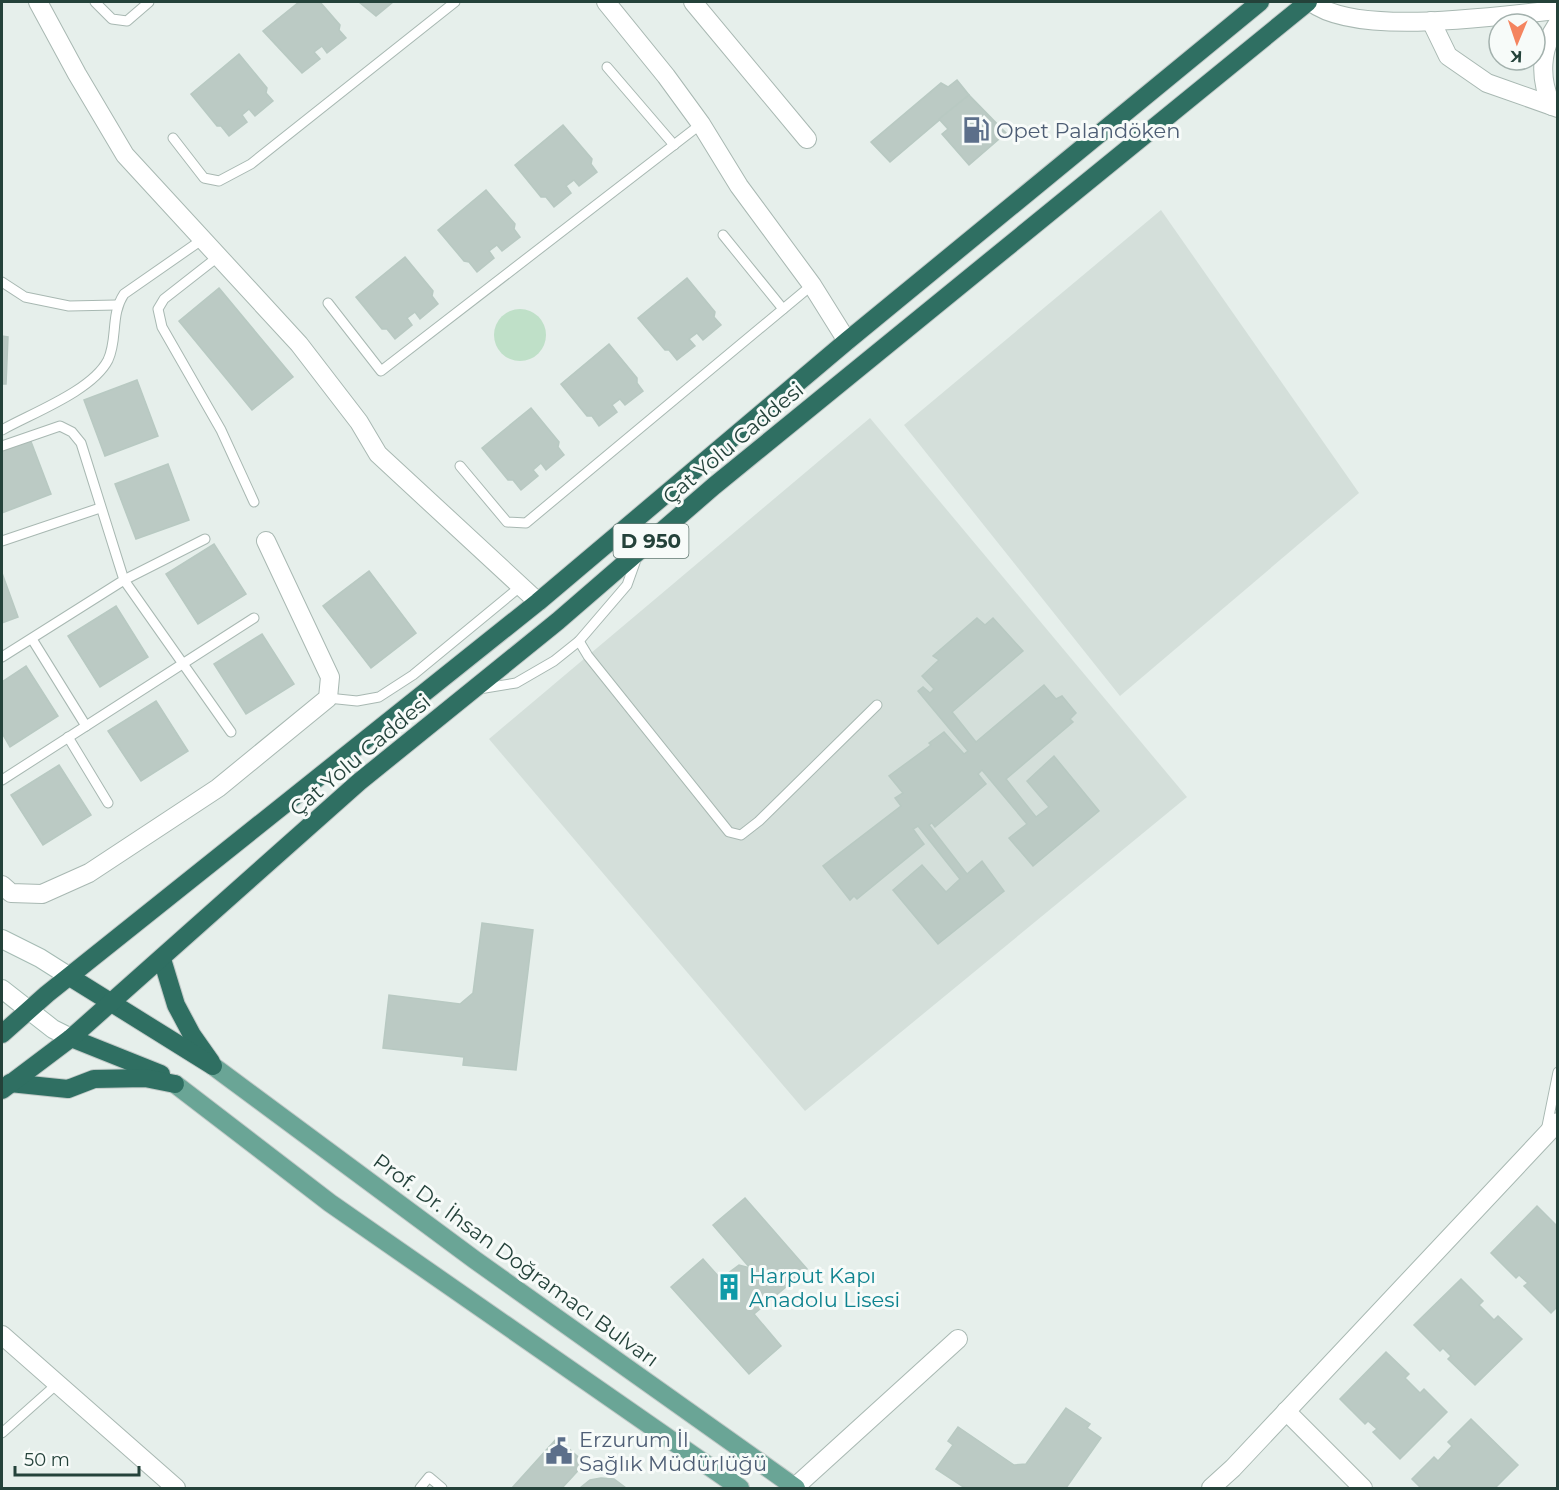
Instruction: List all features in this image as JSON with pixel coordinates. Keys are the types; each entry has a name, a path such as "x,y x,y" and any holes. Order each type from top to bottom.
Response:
{"highway":[{"name":"Çat Yolu Caddesi","path":"2,1034 538,602 847,341 1260,2"},
{"name":"Çat Yolu Caddesi","path":"6,1087 71,1038 359,782 473,690 732,471 1309,2"},
{"path":"162,959 176,1005 213,1066"},
{"path":"70,977 213,1066"},
{"path":"71,1038 162,1075 175,1084"},
{"path":"6,1087 69,1089 94,1079 145,1078 175,1084"}],"main road":[{"name":"Prof. Dr. İhsan Doğramacı Bulvarı","path":"213,1066 475,1260 795,1488"},
{"path":"175,1084 330,1203 740,1488"}],"street":[{"path":"38,2 125,155 299,344 359,422 378,454 453,520 538,602"},
{"path":"606,2 666,76 701,124 739,186 812,285 847,341"},
{"path":"693,2 807,139"},
{"path":"1309,2 1340,16 1431,21 1557,10"},
{"path":"1431,21 1448,56 1487,83 1555,107"},
{"path":"1555,107 1544,90 1543,69 1546,48 1557,23"},
{"path":"2,885 11,893 42,894 89,873 218,788 328,698 330,677 266,541"},
{"path":"2,939 40,958 70,977"},
{"path":"2,989 53,1029 71,1038"},
{"path":"1211,1488 1552,1127"},
{"path":"2,1335 176,1488"},
{"path":"795,1488 958,1339"},
{"path":"1286,1411 1363,1488"}],"lane":[{"path":"95,2 112,19 127,21 149,2"},
{"path":"173,138 204,178 219,181 251,164 455,2"},
{"path":"607,67 674,146"},
{"path":"328,303 381,371 701,124"},
{"path":"723,235 783,309"},
{"path":"2,430 90,382 108,359 116,305 124,294 203,239"},
{"path":"219,256 164,299 158,309 162,327 221,430 254,502"},
{"path":"2,282 25,297 69,306 116,305"},
{"path":"460,466 507,522 526,523 812,285"},
{"path":"2,446 60,426 72,432 81,443 124,580 231,732"},
{"path":"2,541 100,508"},
{"path":"2,657 124,580 205,539"},
{"path":"473,690 516,683 554,662 579,641 627,585 639,551"},
{"path":"328,698 357,701 379,697 421,669 521,586"},
{"path":"2,780 254,618"},
{"path":"32,639 86,726"},
{"path":"579,641 588,656 729,832 741,835 759,821 878,705"},
{"path":"68,737 108,803"},
{"path":"1552,1127 1557,1072"},
{"path":"2,1433 57,1384"},
{"path":"420,1488 429,1478 442,1488"}],"shaded area":[{"path":"1161,210 1359,493 1120,696 904,425"},
{"path":"870,418 1187,797 805,1111 489,739"}],"green space":[{"path":"515,309 525,309 539,316 546,335 539,354 525,361 515,361 505,357 498,350 494,340 494,330 498,320 505,313"}],"building":[{"path":"299,2 320,2 340,25 339,30 346,38 327,53 322,46 314,52 320,59 302,73 263,31"},
{"path":"359,2 393,2 376,16"},
{"path":"239,54 267,88 266,93 273,101 255,116 249,109 242,115 247,122 229,136 221,126 217,126 191,94"},
{"path":"957,80 969,95 890,162 871,142 941,83 948,87"},
{"path":"969,95 1006,133 969,165 942,134 948,129 939,119"},
{"path":"563,125 592,159 591,164 597,172 579,186 574,180 566,186 571,193 554,207 546,197 541,197 515,165"},
{"path":"486,190 515,224 514,229 520,237 502,251 497,245 489,251 494,258 477,272 469,262 464,261 438,230"},
{"path":"405,257 433,291 432,296 438,304 420,319 415,312 407,318 412,325 395,339 387,329 382,329 356,297"},
{"path":"687,278 715,312 714,317 721,325 703,340 697,333 689,339 695,346 677,360 669,350 665,350 638,318"},
{"path":"219,288 293,377 252,410 179,321"},
{"path":"2,336 8,337 6,384 2,384"},
{"path":"609,344 637,378 637,383 643,391 625,405 620,399 612,405 617,412 599,426 592,416 587,416 561,384"},
{"path":"137,380 158,436 105,456 84,400"},
{"path":"531,408 559,442 558,447 564,455 546,470 541,463 533,470 538,476 521,490 513,480 508,480 482,448"},
{"path":"30,439 51,494 2,513 2,449"},
{"path":"168,464 189,520 136,539 115,484"},
{"path":"214,544 246,594 198,624 166,574"},
{"path":"369,571 416,633 371,668 323,606"},
{"path":"2,573 18,617 2,623"},
{"path":"116,606 148,657 100,687 68,636"},
{"path":"977,618 985,625 993,618 1023,651 952,712 976,742 1044,685 1056,699 1062,696 1076,713 1070,719 1073,722 1006,779 1036,817 1049,807 1027,781 1054,756 1099,811 1033,866 1009,838 1027,824 982,770 978,774 986,784 935,827 932,823 929,825 967,874 982,861 1004,891 938,944 893,890 922,865 946,892 960,879 918,826 913,829 924,844 857,899 854,896 850,900 823,866 901,806 895,798 903,793 889,776 931,745 929,743 944,732 964,754 968,751 918,691 923,687 930,693 934,689 922,676 939,660 933,656"},
{"path":"262,634 294,684 246,714 214,664"},
{"path":"26,666 58,716 10,747 2,733 2,682"},
{"path":"156,701 188,751 141,781 108,731"},
{"path":"59,765 91,815 43,845 11,795"},
{"path":"482,923 533,930 516,1070 463,1065 464,1057 383,1048 389,995 460,1004 473,993"},
{"name":"Harput Kapı Anadolu Lisesi","path":"745,1198 807,1269 754,1314 781,1346 749,1374 671,1287 703,1259 727,1286 727,1274 739,1265 750,1268 713,1225"},
{"path":"1537,1206 1558,1227 1558,1306 1551,1313 1524,1286 1528,1283 1519,1275 1516,1278 1491,1253"},
{"path":"1461,1279 1483,1301 1479,1305 1494,1320 1498,1316 1522,1339 1475,1385 1448,1359 1451,1356 1443,1348 1440,1351 1414,1325"},
{"path":"1386,1352 1409,1374 1405,1378 1420,1393 1424,1389 1447,1412 1400,1459 1373,1432 1377,1429 1368,1421 1365,1424 1340,1399"},
{"path":"1066,1408 1090,1424 1087,1428 1101,1438 1066,1488 965,1488 936,1469 953,1445 948,1441 958,1427 1014,1465 1026,1464"},
{"path":"1471,1419 1518,1465 1495,1488 1421,1488 1412,1479 1434,1457 1438,1461 1452,1446 1448,1442"},
{"name":"Erzurum İl Sağlık Müdürlüğü","path":"557,1438 585,1463 562,1488 512,1488"},
{"name":"Erzurum İl Sağlık Müdürlüğü","path":"614,1479 626,1488 580,1488 590,1480"}],"place":[{"name":"Opet Palandöken","path":"976,130"},
{"name":"Harput Kapı Anadolu Lisesi","path":"729,1287"},
{"name":"Erzurum İl Sağlık Müdürlüğü","path":"559,1451"}]}
